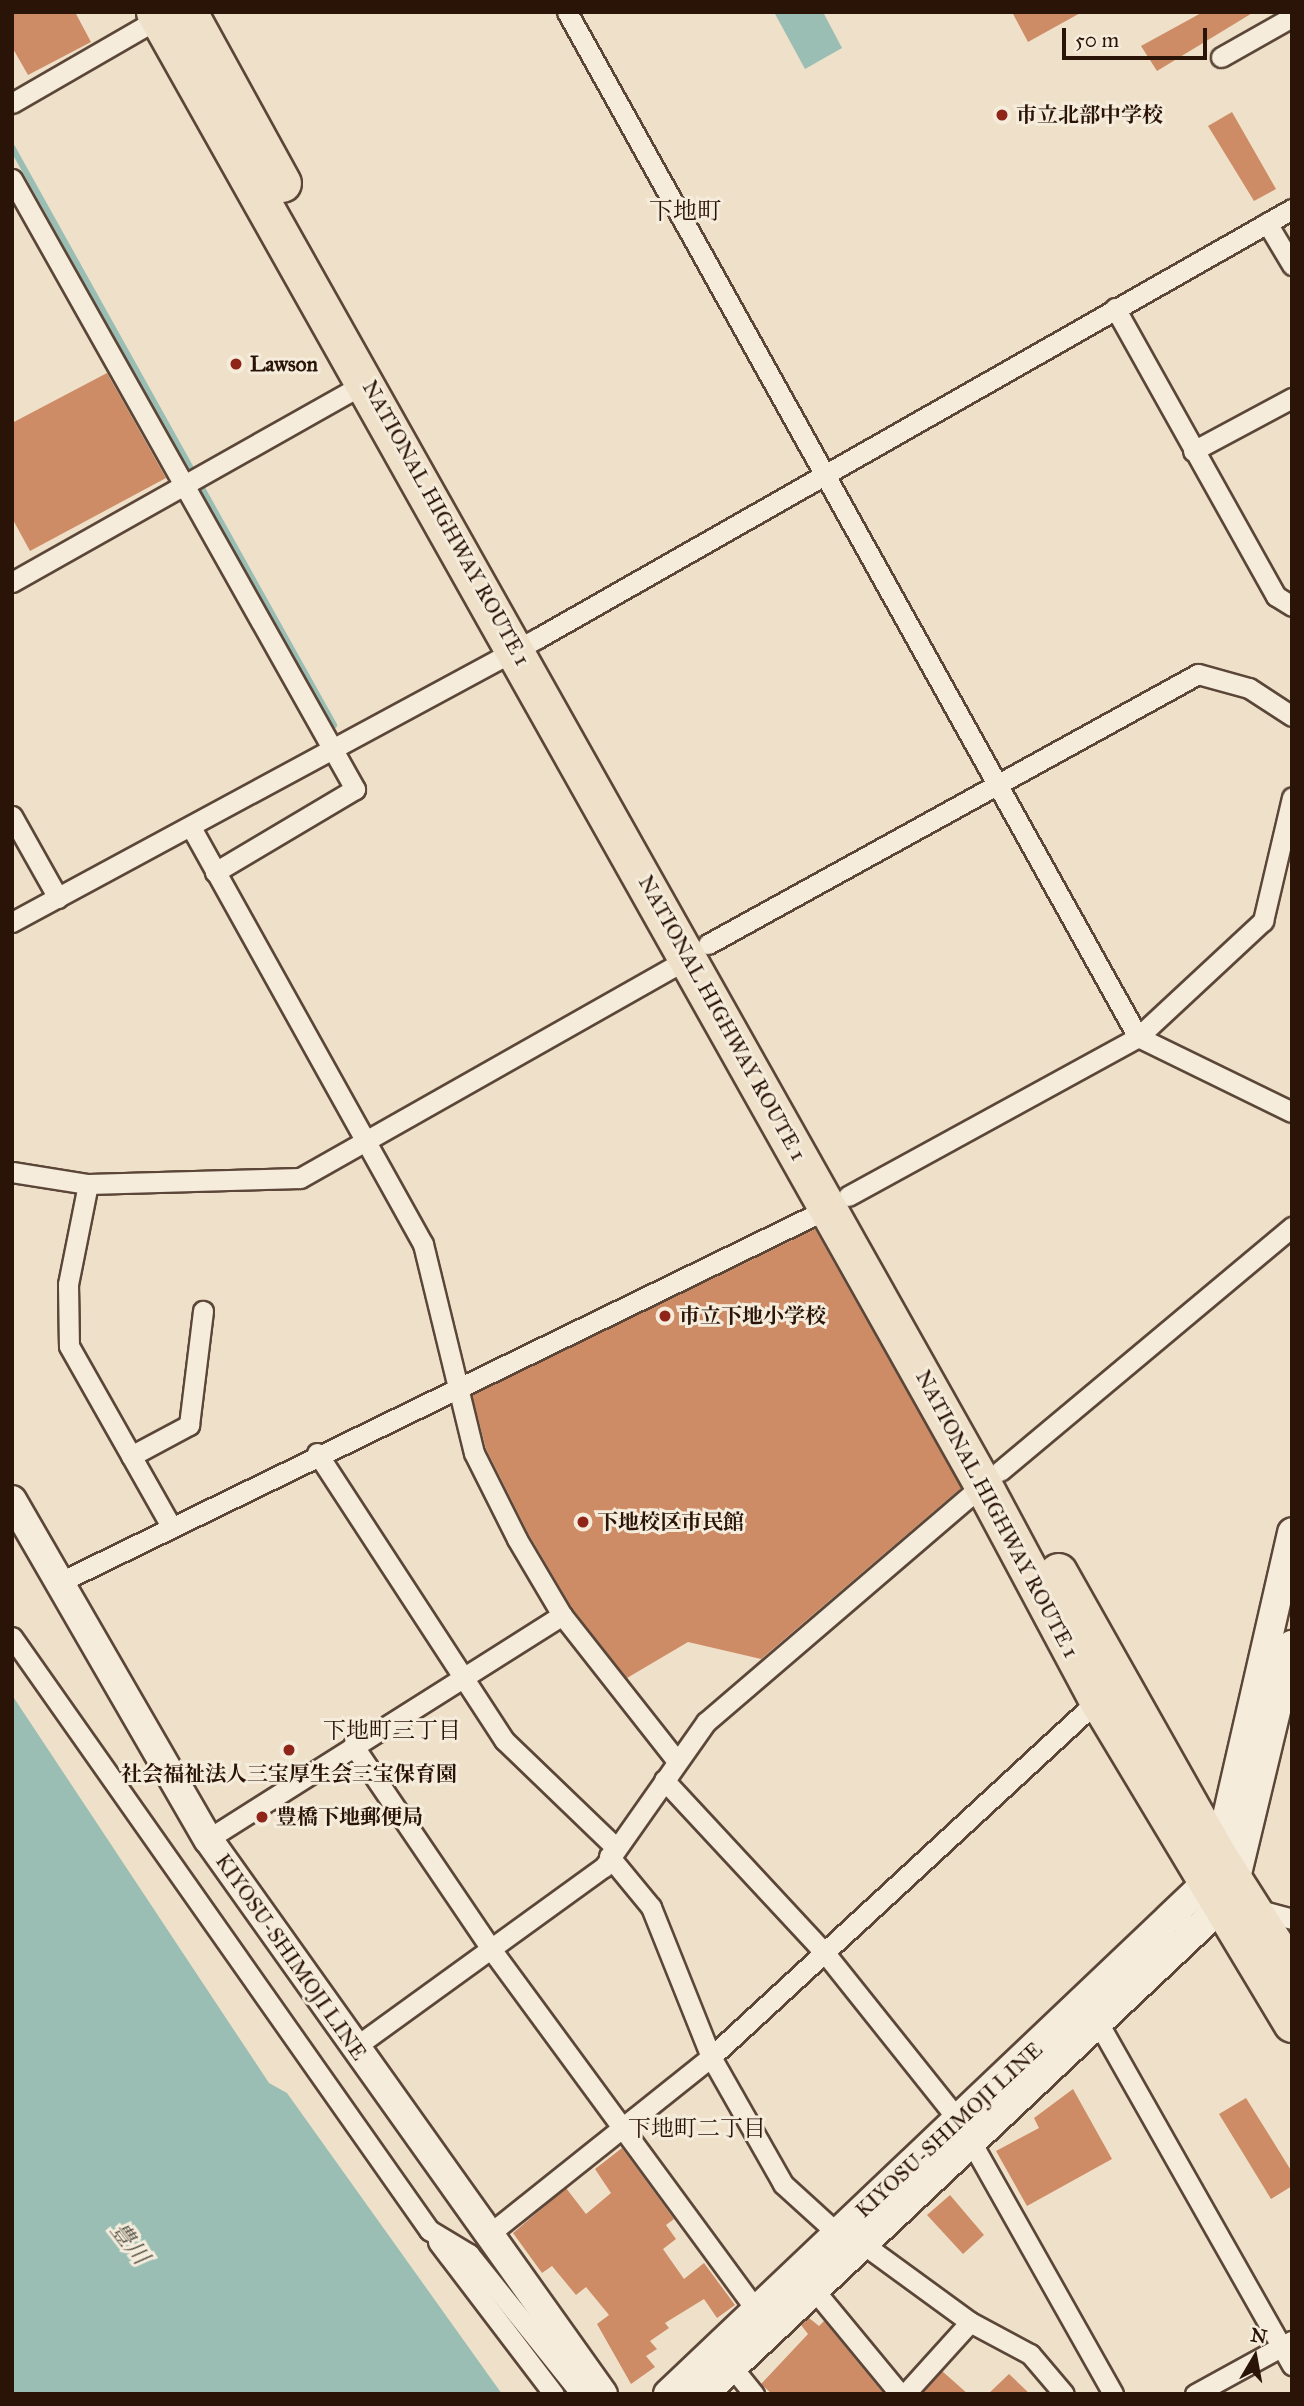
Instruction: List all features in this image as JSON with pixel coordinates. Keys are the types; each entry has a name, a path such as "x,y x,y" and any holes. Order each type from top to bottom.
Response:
{"highway":[{"name":"NATIONAL HIGHWAY ROUTE 1","path":"168,14 367,382 527,644"},
{"name":"NATIONAL HIGHWAY ROUTE 1","path":"168,14 527,644 992,1478 1226,1887 1292,2023"},
{"name":"NATIONAL HIGHWAY ROUTE 1","path":"992,1478 1098,1700 1226,1887 1292,1972"}],"main road":[{"name":"KIYOSU-SHIMOJI LINE","path":"12,1500 56,1584 208,1839 603,2394"},
{"path":"1226,1887 1292,1532"},
{"path":"1226,1887 1292,1644"},
{"name":"KIYOSU-SHIMOJI LINE","path":"966,2132 1100,2026 1226,1887"},
{"name":"KIYOSU-SHIMOJI LINE","path":"668,2394 757,2311 851,2239 1226,1887"},
{"name":"KIYOSU-SHIMOJI LINE","path":"704,2394 815,2291 851,2239"}],"street":[{"path":"567,12 1138,1037 1292,1112"},
{"path":"12,103 168,14"},
{"path":"1221,57 1292,17"},
{"path":"12,179 191,480 355,789 215,872"},
{"path":"12,922 192,829 331,747 527,644 1292,209"},
{"path":"1267,223 1292,265"},
{"path":"1115,309 1276,596 1292,606"},
{"path":"12,582 367,382"},
{"path":"1193,451 1292,398"},
{"path":"12,1172 88,1184 300,1178 698,951 1198,674 1249,688 1292,716"},
{"path":"56,1584 456,1384 838,1202 1138,1037 1264,921 1292,797"},
{"path":"12,816 58,898"},
{"path":"192,829 423,1244 474,1453 562,1615 677,1761"},
{"path":"88,1184 68,1284 69,1346 171,1526"},
{"path":"355,2047 604,1867 612,1851 706,1722 1292,1227"},
{"path":"131,1457 189,1425 203,1311"},
{"path":"317,1453 463,1681 504,1740 612,1851 651,1907 711,2057 783,2185 851,2239 970,2322 1030,2354 1064,2394"},
{"path":"208,1839 353,1745 463,1681 562,1615"},
{"path":"12,1637 429,2230 554,2394"},
{"path":"488,2235 711,2057 1098,1700"},
{"path":"353,1745 491,1949 757,2311"},
{"path":"664,1780 825,1954 966,2132 1112,2394"},
{"path":"1226,1887 1292,1919"},
{"path":"1100,2026 1286,2344 1292,2366"},
{"path":"429,2230 468,2255 581,2394"},
{"path":"815,2291 902,2394 970,2322"},
{"path":"1195,2394 1286,2344"},
{"path":"732,2367 754,2394"}],"water":[{"path":"774,12 823,12 842,48 805,69"},
{"name":"豊川","path":"12,1695 269,2083 287,2093 502,2394 12,2394"}],"building":[{"path":"12,12 75,12 91,42 28,75 12,47"},
{"path":"1012,12 1082,12 1028,42"},
{"path":"1203,12 1254,12 1157,71 1141,46"},
{"path":"1232,112 1276,189 1254,201 1208,126"},
{"path":"107,373 166,478 30,551 12,518 12,423"},
{"path":"815,1229 961,1488 761,1659 688,1642 627,1678 572,1608 528,1533 486,1449 472,1395"},
{"path":"1073,2089 1112,2159 1027,2206 996,2151 1039,2128 1034,2118"},
{"path":"1246,2098 1292,2172 1292,2186 1271,2199 1219,2114"},
{"path":"622,2148 674,2219 666,2225 676,2239 663,2249 684,2279 704,2263 735,2305 717,2318 704,2299 665,2323 669,2328 650,2341 657,2349 646,2356 655,2367 631,2384 597,2324 609,2315 586,2287 576,2295 552,2266 542,2273 513,2233 566,2188 586,2214 611,2193 595,2169"},
{"path":"950,2195 984,2235 963,2254 927,2215"},
{"path":"809,2318 819,2326 824,2321 884,2394 772,2394 761,2384 808,2334 801,2325"},
{"path":"942,2371 968,2394 922,2394"},
{"path":"1009,2374 1030,2394 988,2394"}],"waterway":[{"path":"12,147 334,725"}],"place":[{"name":"市立北部中学校","path":"1002,115"},
{"name":"Lawson","path":"236,364"},
{"name":"市立下地小学校","path":"665,1316"},
{"name":"下地校区市民館","path":"583,1522"},
{"name":"社会福祉法人三宝厚生会三宝保育園","path":"289,1750"},
{"name":"豊橋下地郵便局","path":"262,1817"}],"district":[{"name":"下地町","path":"685,212"},
{"name":"下地町三丁目","path":"392,1730"},
{"name":"下地町二丁目","path":"697,2128"}]}
